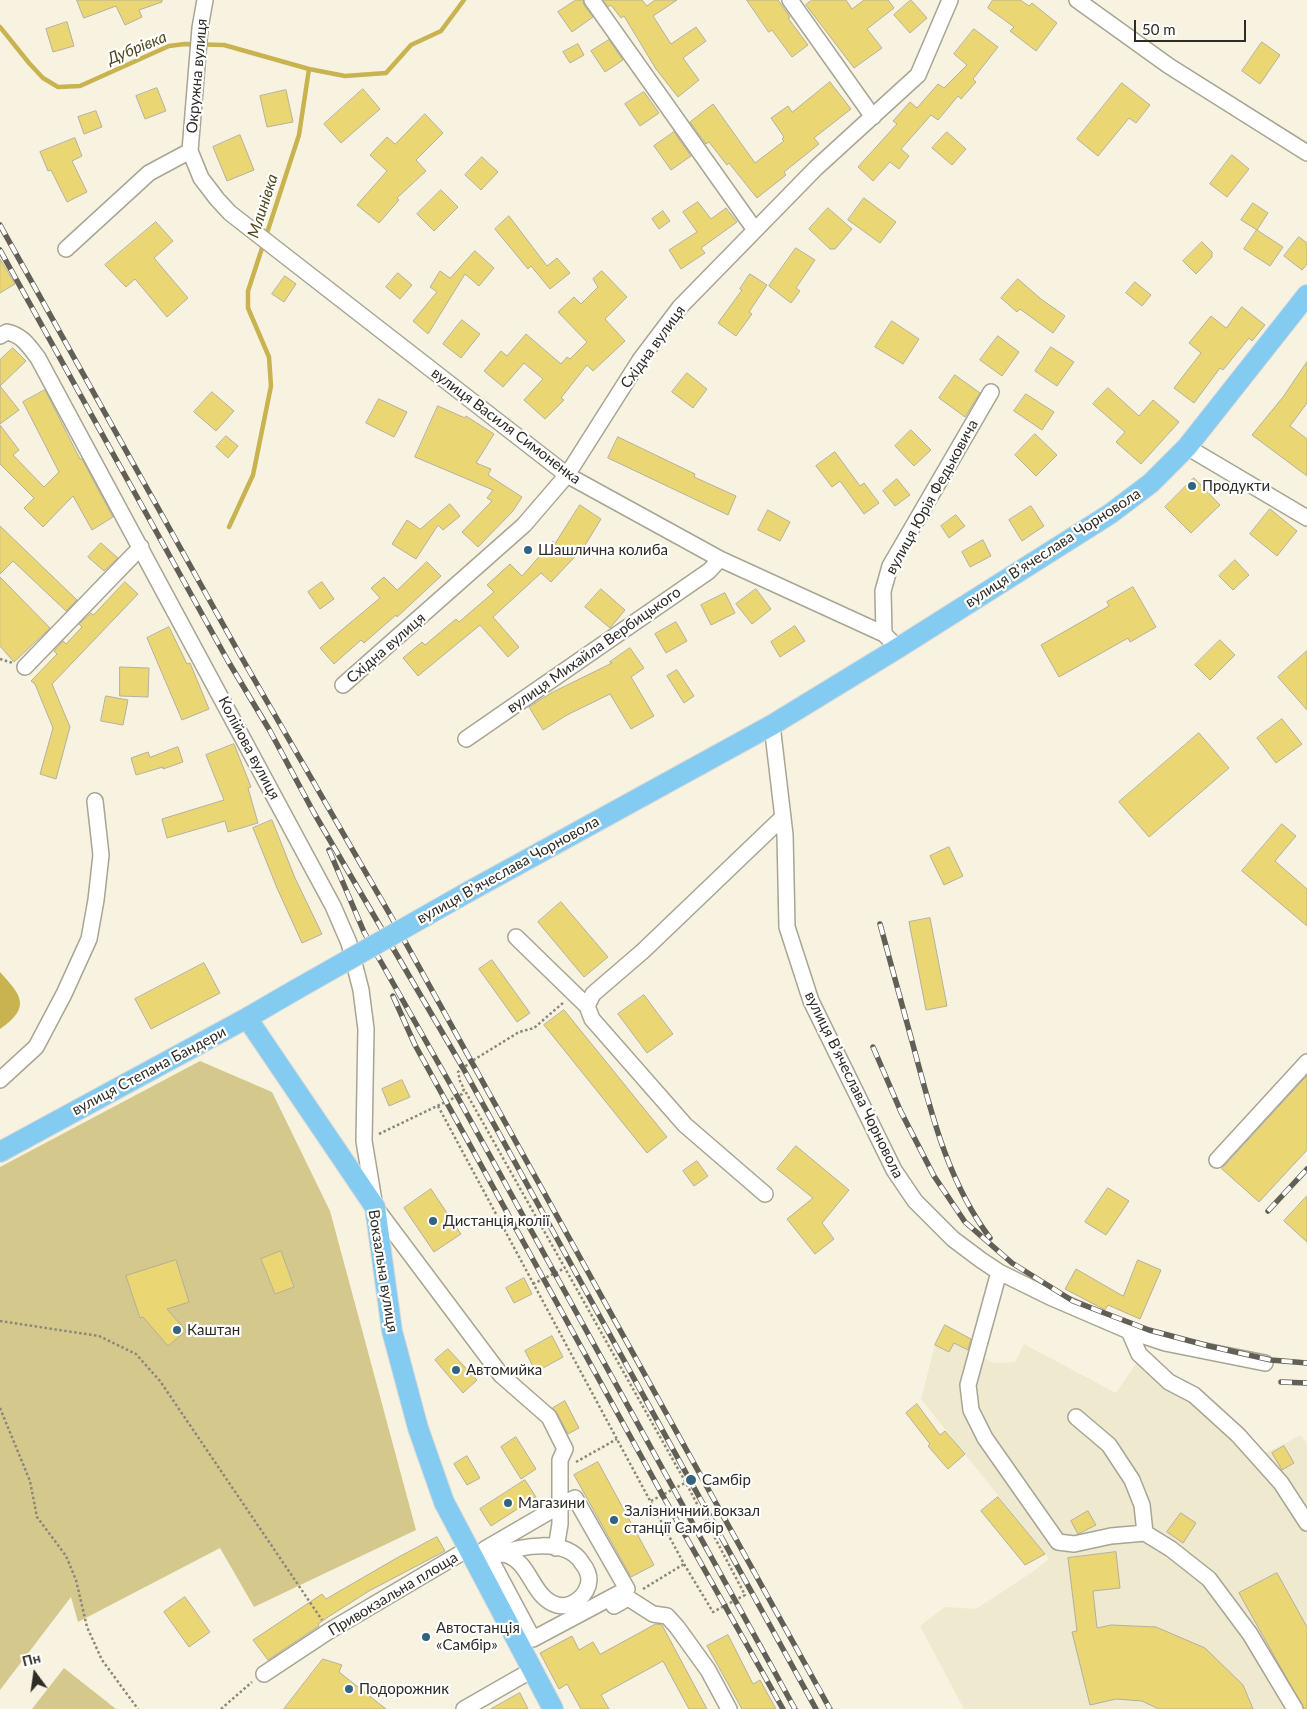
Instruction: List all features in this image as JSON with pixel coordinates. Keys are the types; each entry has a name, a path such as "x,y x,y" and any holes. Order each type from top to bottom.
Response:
{"main road":[{"name":"вулиця Вʼячеслава Чорновола","path":"297,989 468,892 772,725 1110,514 1151,483 1187,447 1307,295"},
{"name":"вулиця Степана Бандери","path":"0,1152 297,989"},
{"name":"Вокзальна вулиця","path":"247,1018 376,1208 392,1331 418,1428 444,1502 483,1557"},
{"name":"Привокзальна площа","path":"483,1557 532,1670 553,1709"}],"street":[{"name":"Окружна вулиця","path":"190,151 200,28 205,0"},
{"path":"592,0 756,230"},
{"path":"790,0 873,117"},
{"name":"Східна вулиця","path":"343,685 524,525 567,475 640,360 680,307 816,168 918,75 950,0"},
{"path":"1077,0 1169,66 1307,152"},
{"path":"66,249 149,173 190,151"},
{"name":"вулиця Василя Симоненка","path":"190,151 201,178 216,199 253,231 567,475 720,559 884,634 898,648"},
{"name":"Колійова вулиця","path":"3,334 17,334 38,358 333,906 349,943 361,990 366,1029 364,1141 376,1208"},
{"name":"вулиця Юрія Федьковича","path":"884,634 883,590 890,566 991,392"},
{"path":"1187,447 1307,518"},
{"path":"24,668 141,547"},
{"name":"вулиця Михайла Вербицького","path":"466,739 709,571 720,559"},
{"name":"вулиця Вʼячеслава Чорновола","path":"772,725 785,835 787,927 811,1001 894,1170 915,1202 953,1239 981,1260 999,1272 1050,1297 1129,1331 1165,1343 1265,1363"},
{"path":"0,1080 36,1048 64,994 89,939 101,855 95,801"},
{"path":"587,1006 593,994 643,951 783,818"},
{"path":"516,937 587,1006 592,1020 684,1125 765,1194"},
{"path":"1217,1160 1307,1062"},
{"path":"376,1208 501,1375 549,1417 565,1449 560,1460 560,1524 556,1548"},
{"path":"999,1272 968,1385 971,1410 984,1438 1058,1542 1074,1544 1111,1536 1145,1533 1171,1549 1209,1580 1250,1634 1295,1709"},
{"path":"1129,1331 1138,1354 1169,1382 1194,1395 1238,1435 1281,1483 1307,1523"},
{"path":"1076,1417 1109,1445 1132,1480 1142,1505 1145,1533"},
{"path":"483,1557 506,1554 516,1560 528,1573 548,1602 559,1606 570,1604 603,1606 627,1589 575,1498 485,1549 483,1557 533,1639 603,1606 628,1598 653,1614 667,1616 677,1626 708,1670 729,1709"},
{"path":"483,1557 526,1546 570,1551 580,1559 603,1606"},
{"name":"Привокзальна площа","path":"264,1674 329,1631 483,1557"},
{"path":"570,1604 580,1599 586,1590 589,1579"},
{"path":"464,1709 532,1670"}],"path":[{"path":"438,1106 684,1564 713,1612 745,1595 686,1483 460,1081 458,1072 472,1061 519,1032 534,1028 574,993"},
{"path":"364,1141 462,1094 464,1089"},
{"path":"532,1284 565,1268"},
{"path":"0,1321 99,1336 136,1354 160,1381 329,1631"},
{"path":"0,1408 30,1481 37,1517 66,1556 76,1580 87,1627 102,1660 138,1709"},
{"path":"559,1472 617,1439"},
{"path":"651,1501 686,1483"},
{"path":"221,1709 237,1694 264,1674"}],"shaded area":[{"path":"0,972 18,994 20,1007 10,1021 0,1029"},
{"path":"200,1061 272,1092 330,1211 416,1530 254,1607 220,1548 78,1622 71,1597 0,1690 0,1167"},
{"path":"945,1325 977,1342 972,1352 994,1363 1015,1362 1024,1344 1116,1393 1137,1362 1169,1382 1258,1457 1301,1435 1307,1445 1307,1709 964,1709 920,1626 945,1607 976,1609 1049,1559 921,1399 935,1345"},
{"path":"64,1668 116,1709 32,1709"}],"building":[{"path":"77,0 162,0 162,2 139,10 142,17 125,25 116,6 84,18"},
{"path":"576,0 583,0 584,5 593,17 572,32 558,12"},
{"path":"603,0 642,0 647,6 655,0 677,0 653,16 671,44 696,27 706,41 683,58 699,80 678,97 656,69 624,16 621,18 611,5 608,7"},
{"path":"747,0 778,0 790,17 788,18 808,45 792,57 772,30 769,32"},
{"path":"812,0 846,0 852,9 864,0 888,0 894,8 867,29 882,48 854,68 806,5"},
{"path":"911,0 927,18 910,33 894,15"},
{"path":"993,0 1020,0 1029,6 1032,3 1057,23 1036,51 1010,31 1014,27 988,8"},
{"path":"67,22 74,46 53,52 46,29"},
{"path":"974,29 998,47 973,79 976,82 961,99 958,96 938,120 931,115 901,149 909,156 899,169 890,162 873,181 858,167 897,124 893,121 910,102 917,108 938,84 944,88 967,65 954,54"},
{"path":"609,40 623,60 605,72 591,51"},
{"path":"1262,42 1280,55 1260,84 1242,71"},
{"path":"578,44 584,55 570,63 563,52"},
{"path":"830,82 851,109 814,138 819,144 784,172 786,175 757,198 729,163 727,165 709,142 706,144 690,122 713,104 755,163 784,141 782,139 784,137 771,118 788,106 792,112"},
{"path":"1122,83 1150,105 1136,123 1129,118 1098,156 1077,139"},
{"path":"157,88 166,111 145,119 136,96"},
{"path":"363,89 380,109 341,143 324,124"},
{"path":"286,90 293,122 267,127 260,96"},
{"path":"644,92 659,113 640,126 625,104"},
{"path":"96,111 102,127 84,134 78,117"},
{"path":"425,114 443,133 416,160 426,171 397,198 399,200 379,223 357,205 387,171 370,155 387,137 395,144"},
{"path":"674,132 691,156 671,170 654,146"},
{"path":"947,132 966,149 952,165 932,148"},
{"path":"240,135 254,170 227,181 213,147"},
{"path":"75,138 82,156 72,161 87,192 67,202 51,170 48,171 40,152"},
{"path":"1232,155 1249,169 1227,197 1210,184"},
{"path":"482,157 498,172 481,190 465,175"},
{"path":"441,190 458,207 434,231 417,214"},
{"path":"864,198 896,222 880,243 848,220"},
{"path":"698,202 711,219 726,208 737,222 701,248 705,253 681,269 669,250 697,232 683,212"},
{"path":"1253,203 1268,213 1257,230 1241,220"},
{"path":"828,208 852,229 835,249 830,249 809,229"},
{"path":"663,211 670,221 659,229 652,219"},
{"path":"509,216 547,266 557,258 570,273 550,289 531,266 528,269 495,229"},
{"path":"156,222 173,241 154,258 188,298 167,317 135,279 126,287 105,265"},
{"path":"1257,230 1283,247 1270,266 1244,249"},
{"path":"1299,237 1307,243 1307,264 1302,270 1284,256"},
{"path":"1202,242 1212,252 1212,257 1196,274 1183,261"},
{"path":"796,248 815,260 796,288 800,291 791,303 769,286"},
{"path":"475,251 494,268 479,286 465,274 428,334 413,321 437,292 430,287 440,271 450,278"},
{"path":"0,259 15,284 0,293"},
{"path":"602,271 627,297 605,319 625,341 593,371 587,365 561,398 564,400 545,419 524,400 543,379 524,363 503,387 484,371 501,351 507,356 526,334 561,364 567,357 570,359 587,342 558,312 574,297 581,304 598,287 593,279"},
{"path":"398,273 412,285 400,299 386,287"},
{"path":"750,274 767,285 749,312 752,314 736,336 718,323 742,290 740,289"},
{"path":"285,276 296,284 284,302 272,294"},
{"path":"1018,279 1065,316 1053,333 1020,309 1017,312 1001,298"},
{"path":"1135,282 1151,295 1142,306 1126,293"},
{"path":"1242,307 1265,325 1252,341 1249,338 1223,370 1220,368 1194,403 1174,388 1201,353 1189,343 1211,316 1226,328"},
{"path":"462,320 480,334 461,358 443,344"},
{"path":"892,321 919,339 903,364 875,347"},
{"path":"998,336 1019,352 1002,376 980,360"},
{"path":"1051,347 1074,362 1057,386 1035,371"},
{"path":"13,348 26,361 0,386 0,360"},
{"path":"1307,362 1307,403 1290,426 1307,439 1307,476 1252,435 1283,397"},
{"path":"687,373 707,389 693,408 672,392"},
{"path":"955,375 980,393 965,417 939,398"},
{"path":"0,386 19,410 0,424"},
{"path":"1108,388 1139,416 1153,400 1179,422 1141,464 1116,442 1125,432 1093,404"},
{"path":"45,390 80,459 82,459 113,517 92,530 73,496 43,527 24,508 34,498 0,464 0,425 19,450 13,455 44,487 59,472 23,402"},
{"path":"212,392 234,411 216,431 194,412"},
{"path":"1026,394 1054,412 1042,430 1014,411"},
{"path":"379,399 407,412 394,437 366,423"},
{"path":"438,406 465,418 466,416 494,434 476,463 491,469 488,475 522,497 513,511 478,547 462,532 492,501 487,498 493,490 415,457"},
{"path":"911,430 931,450 914,466 895,446"},
{"path":"1035,434 1057,455 1036,476 1015,455"},
{"path":"226,436 238,446 228,458 216,447"},
{"path":"618,437 695,474 694,477 736,496 728,515 608,458"},
{"path":"835,452 860,486 864,483 879,503 864,514 840,481 832,487 816,466"},
{"path":"1194,478 1220,505 1191,533 1165,507"},
{"path":"897,479 910,495 895,506 883,491"},
{"path":"450,504 460,516 443,530 438,525 416,559 392,544 407,520 420,529"},
{"path":"580,505 601,519 584,547 551,582 541,573 493,617 519,647 508,657 480,625 418,676 403,658 422,642 425,645 456,619 459,622 494,592 487,585 510,564 522,576 553,541 555,543"},
{"path":"1031,506 1044,526 1022,541 1009,520"},
{"path":"1270,509 1297,531 1277,556 1250,534"},
{"path":"768,510 790,522 780,541 758,530"},
{"path":"956,515 965,526 949,538 941,526"},
{"path":"0,526 77,600 66,611 13,561 0,574"},
{"path":"983,540 991,556 970,567 962,552"},
{"path":"101,543 118,558 104,571 88,557"},
{"path":"1235,560 1249,575 1233,590 1219,576"},
{"path":"427,562 441,576 397,617 396,615 364,643 361,640 334,664 320,648 380,598 371,588 384,577 397,590"},
{"path":"0,577 50,628 14,662 0,646"},
{"path":"125,582 138,594 52,684 70,727 56,779 40,774 53,728 35,684 31,681 57,654 54,651 63,641 66,644 82,627 79,624 91,613 93,615"},
{"path":"322,582 334,599 320,609 308,592"},
{"path":"1133,587 1156,627 1130,642 1128,638 1059,677 1041,645 1109,606 1107,602"},
{"path":"601,589 625,610 610,628 585,607"},
{"path":"756,589 771,609 752,624 736,604"},
{"path":"725,593 735,613 711,625 701,605"},
{"path":"676,622 687,641 666,653 655,634"},
{"path":"795,626 805,641 780,657 771,642"},
{"path":"169,627 187,664 190,663 209,709 182,720 147,638"},
{"path":"1220,640 1235,655 1210,680 1195,665"},
{"path":"630,648 644,668 631,677 654,716 631,729 610,694 567,715 543,730 529,707 551,693 612,663 610,662"},
{"path":"1307,651 1307,710 1278,677"},
{"path":"120,667 149,668 148,697 120,696"},
{"path":"677,670 694,696 684,703 667,676"},
{"path":"106,696 128,700 123,725 101,721"},
{"path":"1282,719 1302,744 1276,763 1257,738"},
{"path":"1199,733 1229,768 1149,837 1119,802"},
{"path":"234,744 251,787 248,788 258,823 228,832 225,821 167,838 162,819 224,800 206,755"},
{"path":"178,747 183,762 136,775 131,758 148,752 150,757"},
{"path":"272,820 295,878 322,934 302,943 253,828"},
{"path":"1282,824 1296,836 1275,861 1307,889 1307,926 1242,871"},
{"path":"949,847 963,876 944,885 930,856"},
{"path":"561,902 608,957 584,977 538,922"},
{"path":"930,918 947,1006 926,1010 909,922"},
{"path":"492,960 530,1013 517,1022 479,969"},
{"path":"204,963 220,993 151,1029 135,999"},
{"path":"644,995 673,1034 647,1053 618,1014"},
{"path":"564,1010 667,1137 647,1153 544,1025"},
{"path":"1307,1076 1307,1150 1259,1202 1222,1169"},
{"path":"402,1080 410,1097 389,1106 382,1089"},
{"path":"796,1146 849,1190 822,1223 834,1239 815,1254 787,1219 813,1198 777,1169"},
{"path":"697,1161 708,1176 694,1186 683,1171"},
{"path":"1108,1188 1129,1201 1106,1235 1085,1222"},
{"name":"Дистанція колії","path":"431,1189 461,1234 434,1252 404,1208"},
{"path":"1307,1196 1307,1242 1284,1221"},
{"path":"281,1251 294,1287 275,1294 261,1259"},
{"path":"176,1260 189,1302 167,1309 186,1331 168,1346 143,1317 140,1318 126,1276"},
{"path":"1138,1260 1161,1270 1140,1319 1108,1305 1105,1310 1065,1289 1076,1269 1123,1296"},
{"path":"524,1278 532,1294 514,1303 506,1288"},
{"path":"945,1325 971,1339 968,1350 954,1343 949,1352 935,1345"},
{"path":"552,1336 563,1357 536,1372 525,1351"},
{"name":"Автомийка","path":"448,1349 477,1380 463,1393 435,1360"},
{"path":"565,1401 579,1428 568,1434 553,1408"},
{"path":"917,1404 940,1435 945,1431 965,1454 948,1469 928,1446 930,1444 906,1413"},
{"path":"516,1437 536,1469 521,1479 501,1447"},
{"path":"1284,1446 1294,1463 1282,1470 1272,1453"},
{"path":"467,1456 480,1478 467,1485 454,1464"},
{"name":"Залізничний вокзал станції Самбір","path":"598,1462 654,1565 631,1577 574,1475"},
{"name":"Магазини","path":"525,1480 536,1497 491,1526 480,1509"},
{"path":"998,1497 1045,1554 1025,1565 981,1511"},
{"path":"1088,1511 1096,1525 1078,1534 1071,1521"},
{"path":"1181,1513 1196,1523 1183,1543 1167,1532"},
{"path":"437,1537 445,1551 369,1591 328,1617 318,1624 319,1626 268,1660 253,1640 322,1594 326,1599"},
{"path":"1116,1552 1120,1588 1093,1591 1097,1628 1111,1625 1156,1627 1205,1648 1243,1685 1253,1709 1159,1709 1142,1701 1116,1699 1090,1705 1072,1632 1077,1631 1068,1558"},
{"path":"1277,1573 1307,1627 1307,1709 1304,1709 1239,1593"},
{"path":"185,1597 210,1632 189,1647 164,1612"},
{"path":"656,1624 662,1625 707,1709 689,1709 663,1661 601,1695 609,1709 581,1709 567,1684 559,1689 540,1653 572,1636 579,1650 593,1642 600,1654"},
{"path":"728,1635 753,1684 760,1680 776,1709 742,1709 707,1646"},
{"path":"323,1659 342,1665 339,1672 386,1709 284,1709"},
{"path":"520,1693 528,1709 491,1709"}],"waterway":[{"name":"Млинівка","path":"229,527 253,475 271,386 269,357 248,308 248,291 299,135 309,69 345,76 386,73 411,45 441,31 464,0"},
{"name":"Дубрівка","path":"0,27 43,78 58,87 80,86 169,46 185,44 224,45 309,69"}],"railway":[{"path":"0,225 239,653 392,918 830,1709"},
{"path":"0,250 228,661 270,731 314,813 463,1068 816,1709"},
{"path":"329,850 364,932 457,1096 795,1709"},
{"path":"880,924 929,1104 944,1151 964,1196 990,1238"},
{"path":"393,996 415,1045 663,1496 783,1709"},
{"path":"873,1047 901,1112 934,1176 965,1222 1012,1263 1073,1301 1149,1330 1271,1360 1307,1363"},
{"path":"1268,1211 1307,1169"},
{"path":"1281,1382 1307,1383"}],"place":[{"name":"Продукти","path":"1192,486"},
{"name":"Шашлична колиба","path":"528,550"},
{"name":"Дистанція колії","path":"433,1221"},
{"name":"Каштан","path":"177,1330"},
{"name":"Автомийка","path":"456,1370"},
{"name":"Самбір","path":"691,1480"},
{"name":"Магазини","path":"508,1503"},
{"name":"Залізничний вокзал станції Самбір","path":"614,1520"},
{"name":"Автостанція «Самбір»","path":"426,1637"},
{"name":"Подорожник","path":"349,1689"}]}
